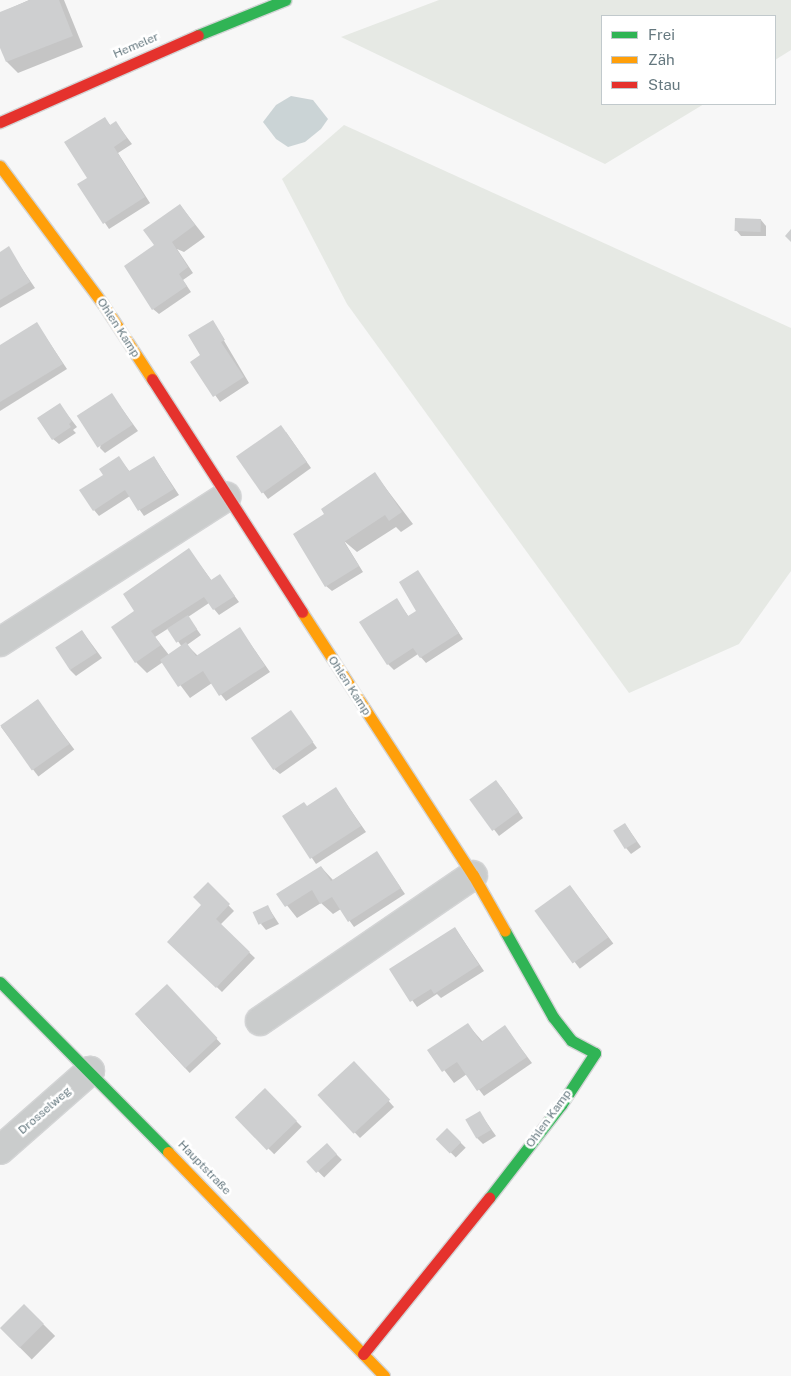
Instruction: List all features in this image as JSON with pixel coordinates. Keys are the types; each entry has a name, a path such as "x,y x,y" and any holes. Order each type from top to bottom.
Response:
{"street":[{"name":"Hemeler","path":"0,122 135,60 285,0"},
{"name":"Ohlen Kamp","path":"0,166 103,304 226,497 473,875 553,1017 571,1040 595,1053 561,1105 467,1227 363,1354"},
{"path":"0,642 226,497"},
{"path":"260,1021 473,875"},
{"name":"Hauptstraße","path":"0,982 90,1071 384,1376"},
{"name":"Drosselweg","path":"0,1150 90,1071"}],"shaded area":[{"path":"439,0 791,0 791,50 776,59 776,15 601,15 601,105 702,105 605,164 341,37"},
{"path":"291,96 313,100 328,119 321,129 305,142 288,147 276,139 263,122 276,105"},
{"path":"344,125 791,328 791,571 739,644 629,693 347,304 282,179"}],"building":[{"path":"30,0 59,0 73,36 6,62 0,48 0,12"},
{"path":"105,117 110,125 116,121 127,138 114,147 145,197 103,224 77,184 87,178 64,142"},
{"path":"180,204 195,225 172,242 188,267 179,274 187,286 152,310 124,266 154,245 143,230"},
{"path":"735,218 761,219 761,232 735,231"},
{"path":"791,229 791,242 785,236"},
{"path":"9,246 30,282 0,300 0,252"},
{"path":"213,320 225,340 221,342 244,377 213,397 190,362 200,355 188,335"},
{"path":"37,322 63,364 0,402 0,345"},
{"path":"112,393 133,425 97,448 77,416"},
{"path":"60,403 72,421 69,424 71,427 52,440 37,418"},
{"path":"281,425 307,462 262,493 236,457"},
{"path":"119,456 129,471 154,456 174,489 138,511 125,490 93,511 79,490 103,475 99,469"},
{"path":"375,472 402,512 389,521 385,515 344,542 359,566 325,587 293,534 324,514 321,509"},
{"path":"189,548 211,580 220,574 235,596 213,610 204,597 151,631 161,645 135,663 111,627 134,611 123,594"},
{"path":"418,570 459,633 420,658 413,648 387,665 359,622 397,598 408,616 416,611 399,582"},
{"path":"188,615 197,629 176,643 167,629"},
{"path":"240,627 265,666 219,696 203,671 178,687 160,660 186,642 196,656"},
{"path":"82,630 97,653 70,670 55,647"},
{"path":"38,699 70,744 32,770 0,725"},
{"path":"291,710 313,742 273,770 251,738"},
{"path":"496,780 519,812 492,831 469,799"},
{"path":"336,787 361,826 310,859 282,816 304,802 307,806"},
{"path":"625,823 637,842 625,849 613,830"},
{"path":"377,851 401,888 348,922 332,897 320,904 312,890 285,907 276,894 321,866 331,881"},
{"path":"208,882 230,904 216,919 250,952 216,988 167,942 201,905 193,897"},
{"path":"570,885 608,938 573,963 534,911"},
{"path":"268,905 274,918 259,925 253,912"},
{"path":"455,927 479,965 434,994 431,989 410,1002 389,969"},
{"path":"167,984 217,1038 185,1068 135,1014"},
{"path":"468,1023 481,1042 505,1025 527,1057 477,1091 457,1062 442,1072 427,1050"},
{"path":"354,1061 390,1100 354,1134 317,1095"},
{"path":"265,1088 297,1121 267,1150 235,1117"},
{"path":"480,1111 491,1130 476,1139 465,1120"},
{"path":"447,1128 461,1142 450,1153 436,1139"},
{"path":"327,1143 337,1154 316,1173 306,1162"},
{"path":"24,1304 44,1324 20,1348 0,1328"}],"traffic: fast":[{"path":"198,35 285,0"},
{"path":"489,1198 561,1105 595,1053 571,1040 553,1017 505,931"},
{"path":"0,982 168,1152"}],"traffic: slow":[{"path":"0,166 103,304 152,379"},
{"path":"302,612 473,875 505,931"},
{"path":"168,1152 384,1376"}],"traffic: jam":[{"path":"0,122 198,35"},
{"path":"152,379 302,612"},
{"path":"363,1354 489,1198"}]}
